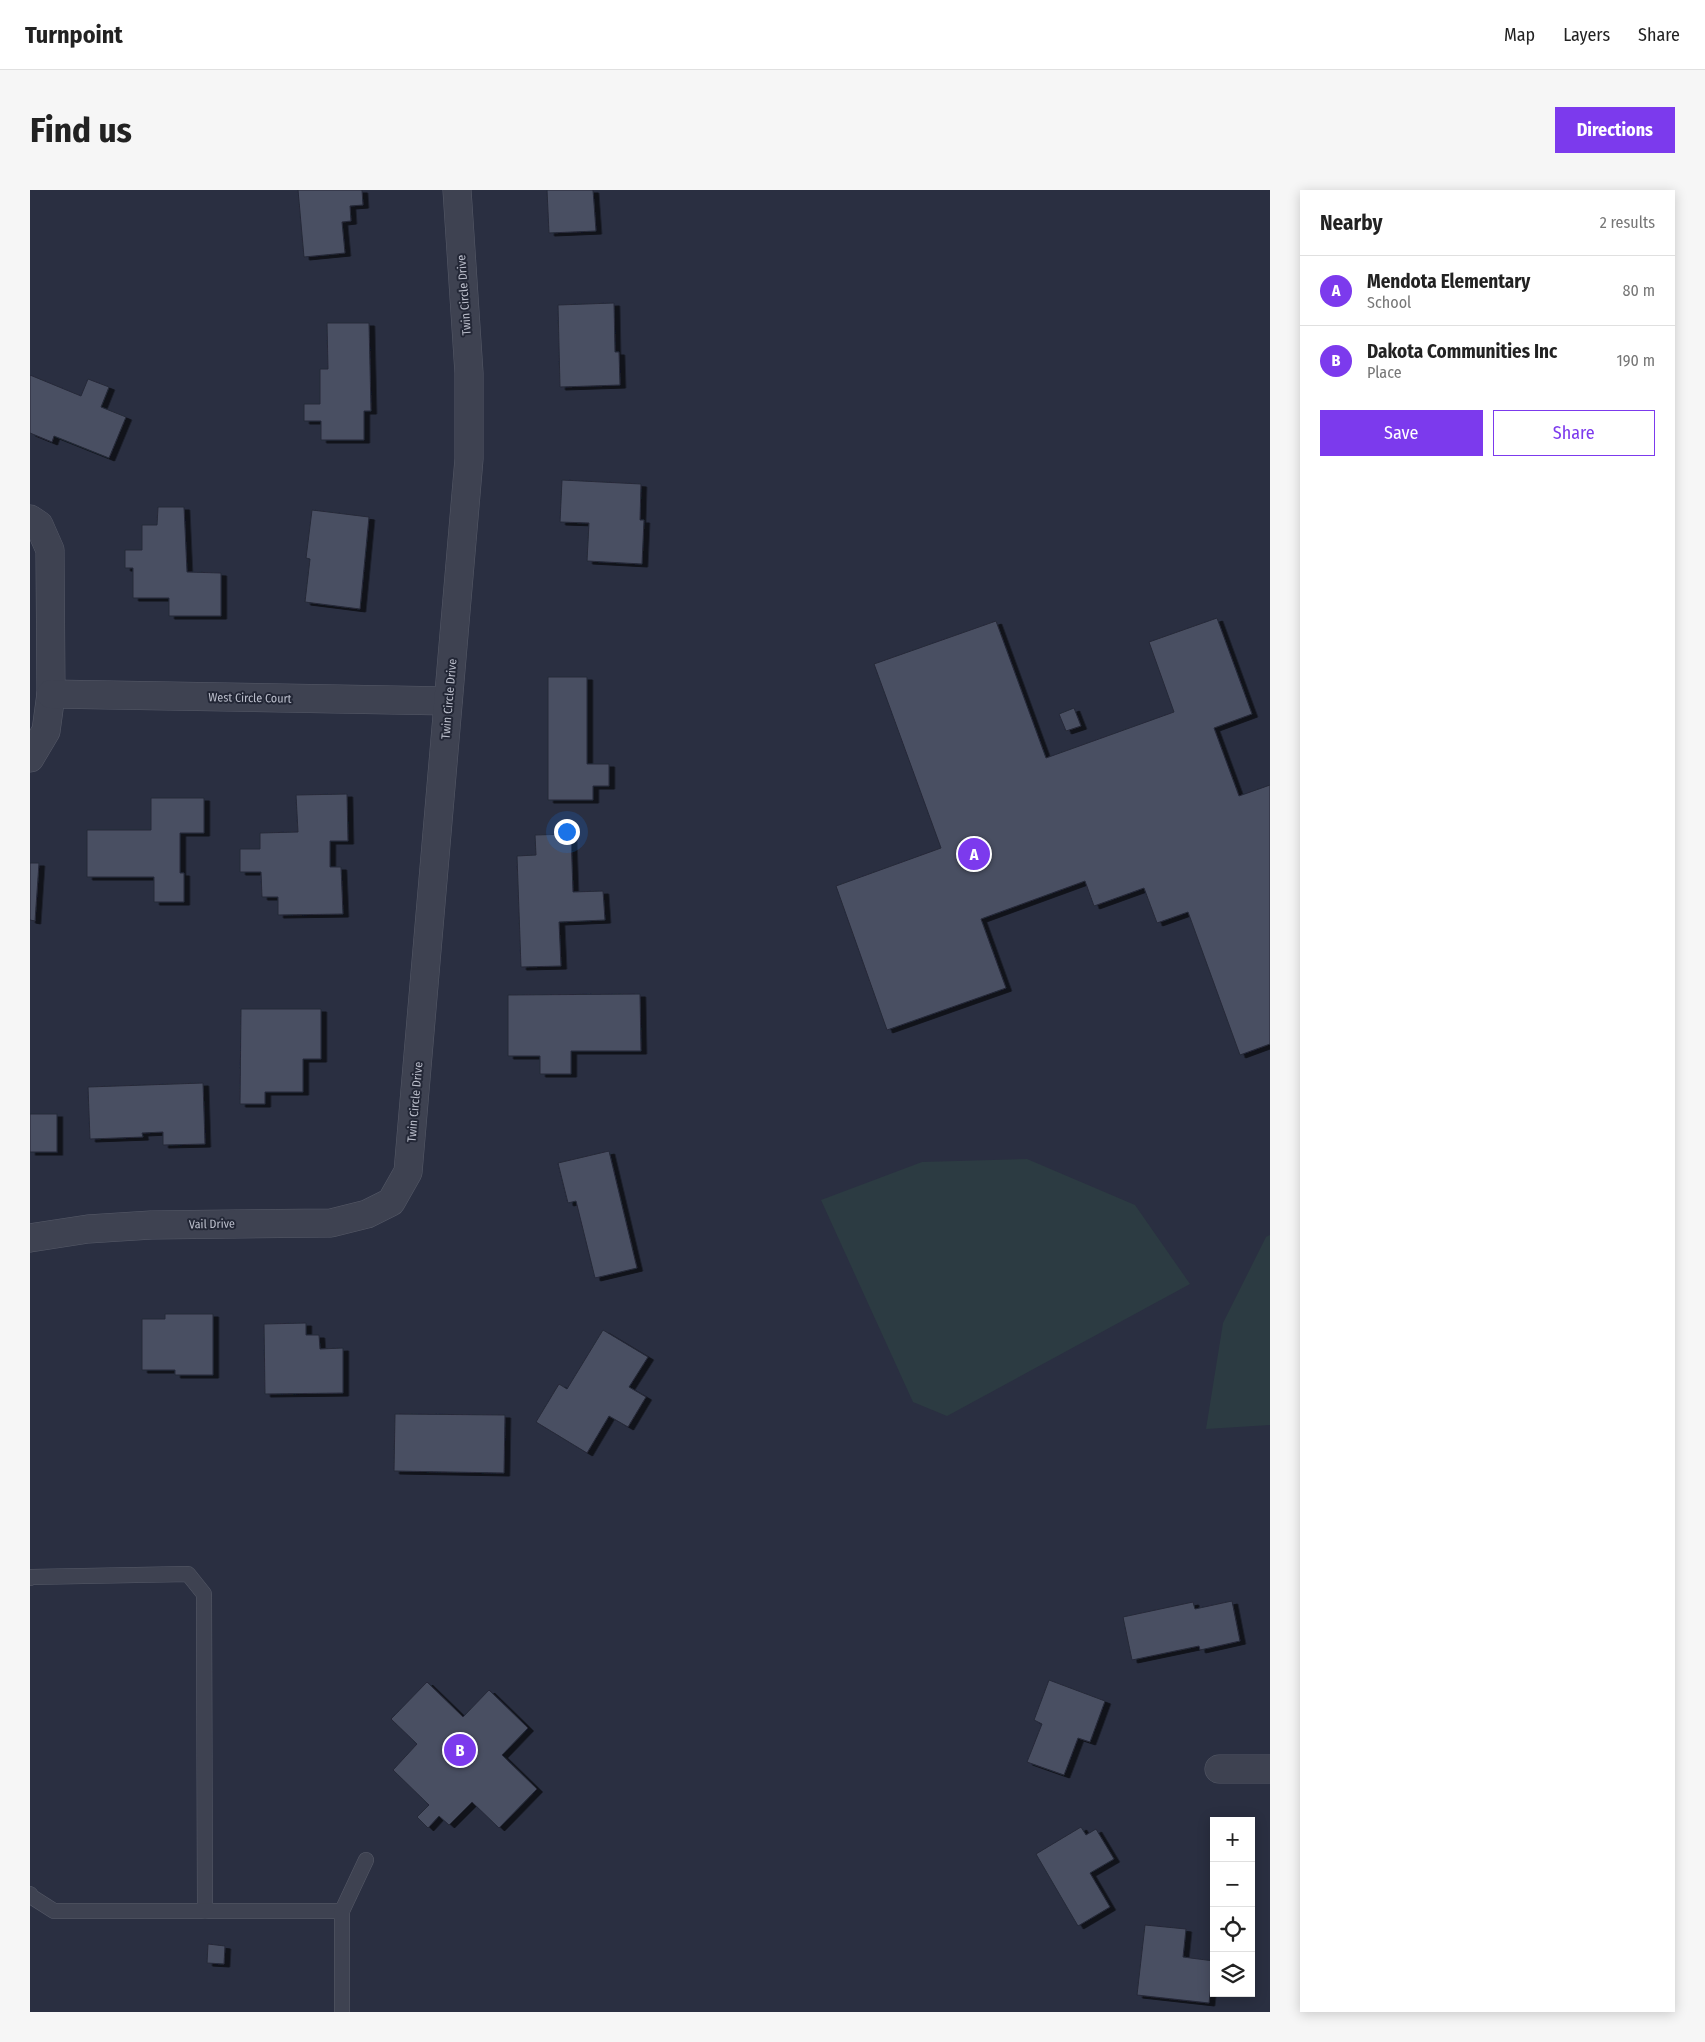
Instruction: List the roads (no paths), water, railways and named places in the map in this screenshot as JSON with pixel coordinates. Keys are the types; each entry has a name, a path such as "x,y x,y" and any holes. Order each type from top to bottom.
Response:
{"street":[{"name":"Twin Circle Drive","path":"391,1202 408,1172 412,1142 469,459 469,373 457,190"},
{"path":"30,520 39,526 50,550 51,694 46,731 30,758"},
{"name":"West Circle Court","path":"51,694 448,701"},
{"name":"Vail Drive","path":"30,1238 88,1229 151,1225 331,1223 367,1214 391,1202"},
{"path":"1219,1769 1270,1769"}],"lane":[{"path":"30,1577 188,1574 204,1594 205,1911"},
{"path":"342,2012 342,1911 366,1860"},
{"path":"30,1894 54,1911 342,1911"}],"place":[{"name":"Mendota Elementary","path":"974,854"},
{"name":"Dakota Communities Inc","path":"460,1750"}]}
